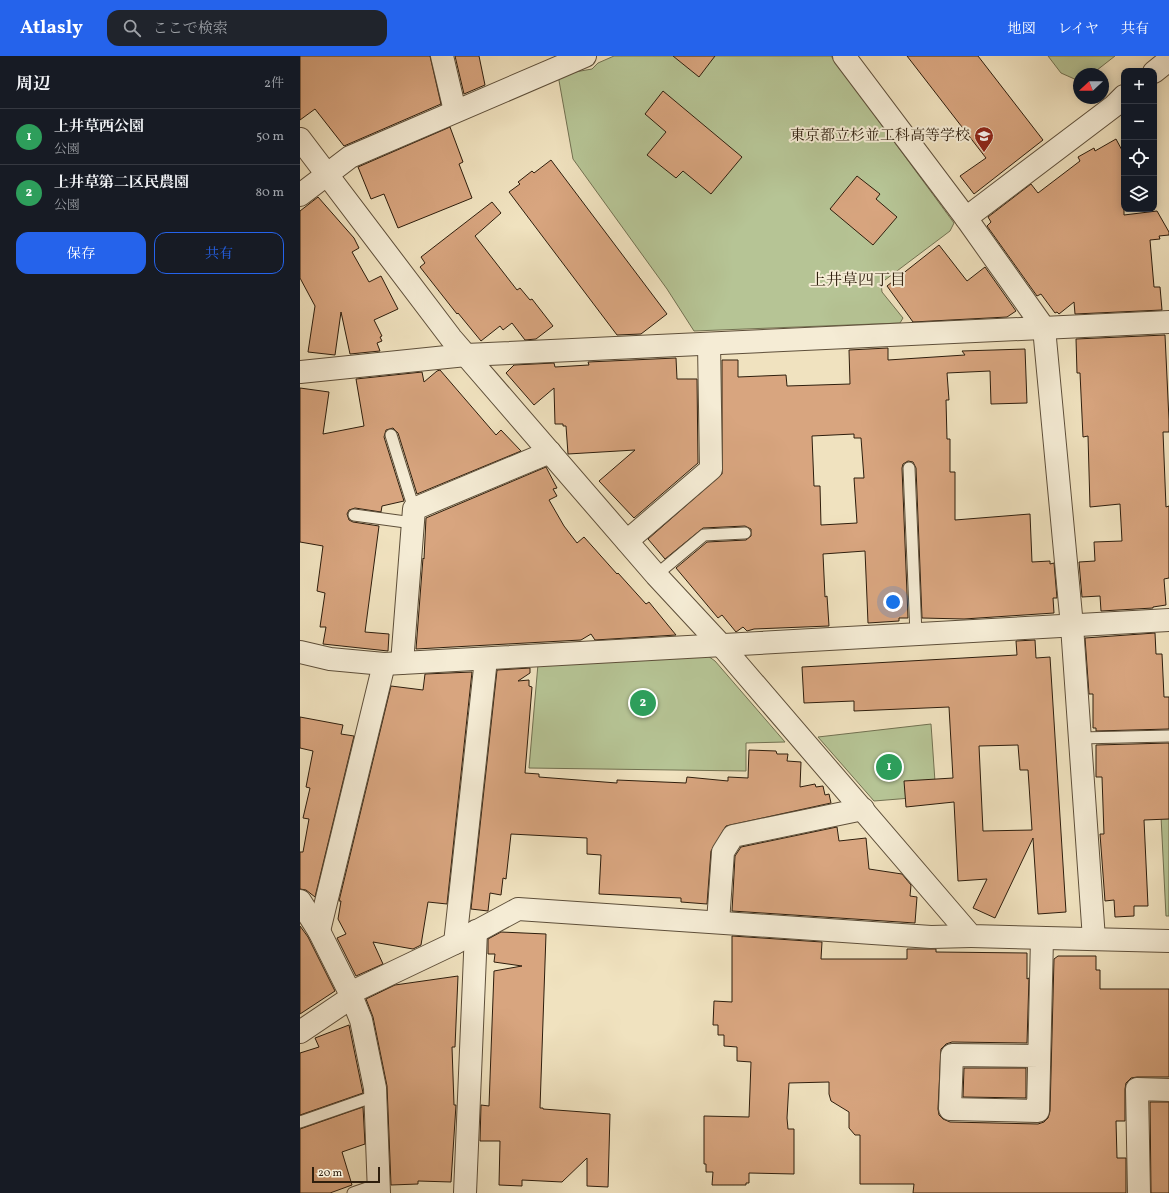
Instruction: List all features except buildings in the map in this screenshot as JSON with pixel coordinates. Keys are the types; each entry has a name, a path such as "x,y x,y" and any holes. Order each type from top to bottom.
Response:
{"street":[{"path":"442,56 455,111"},
{"path":"300,195 350,157 585,56"},
{"path":"844,56 966,218 1044,328 1072,626 1094,939"},
{"path":"1157,70 1169,60"},
{"path":"966,218 1114,106 1121,99"},
{"path":"300,139 466,355 656,575 721,645 971,936"},
{"path":"300,372 466,355 1169,322"},
{"path":"627,541 711,469 708,344"},
{"path":"319,931 393,663 413,516 550,452"},
{"path":"300,652 330,659 393,663 1169,620"},
{"path":"455,943 486,659"},
{"path":"718,922 723,852 733,836 863,809"},
{"path":"300,901 319,931 351,995 361,1020 375,1096 379,1188"},
{"path":"300,1032 351,995 455,943 518,909 931,937 971,936 1169,941"},
{"path":"465,1193 476,931"},
{"path":"1039,1056 952,1055 950,1109 1038,1111 1042,938"},
{"path":"1139,1193 1137,1089 1169,1090"}],"lane":[{"path":"354,515 413,516 391,435"},
{"path":"909,468 916,634"},
{"path":"656,575 704,535 745,533"},
{"path":"1080,738 1169,736"},
{"path":"300,1122 375,1096"},
{"path":"353,1193 379,1188"}],"green space":[{"path":"614,56 831,56 954,223 950,231 881,283 882,292 903,318 900,323 694,331 667,289 573,159 558,75 592,69 598,63"},
{"path":"1048,56 1115,56 1100,68 1073,68 1073,78 1061,73"},
{"path":"708,656 715,661 785,742 746,743 746,771 529,768 538,664"},
{"path":"931,724 936,796 874,801 818,737"},
{"path":"1161,816 1169,816 1169,916 1166,916"}],"place":[{"name":"東京都立杉並工科高等学校","path":"984,153"},
{"name":"上井草第二区民農園","path":"643,703"},
{"name":"上井草西公園","path":"889,767"}],"district":[{"name":"上井草四丁目","path":"858,281"}]}
